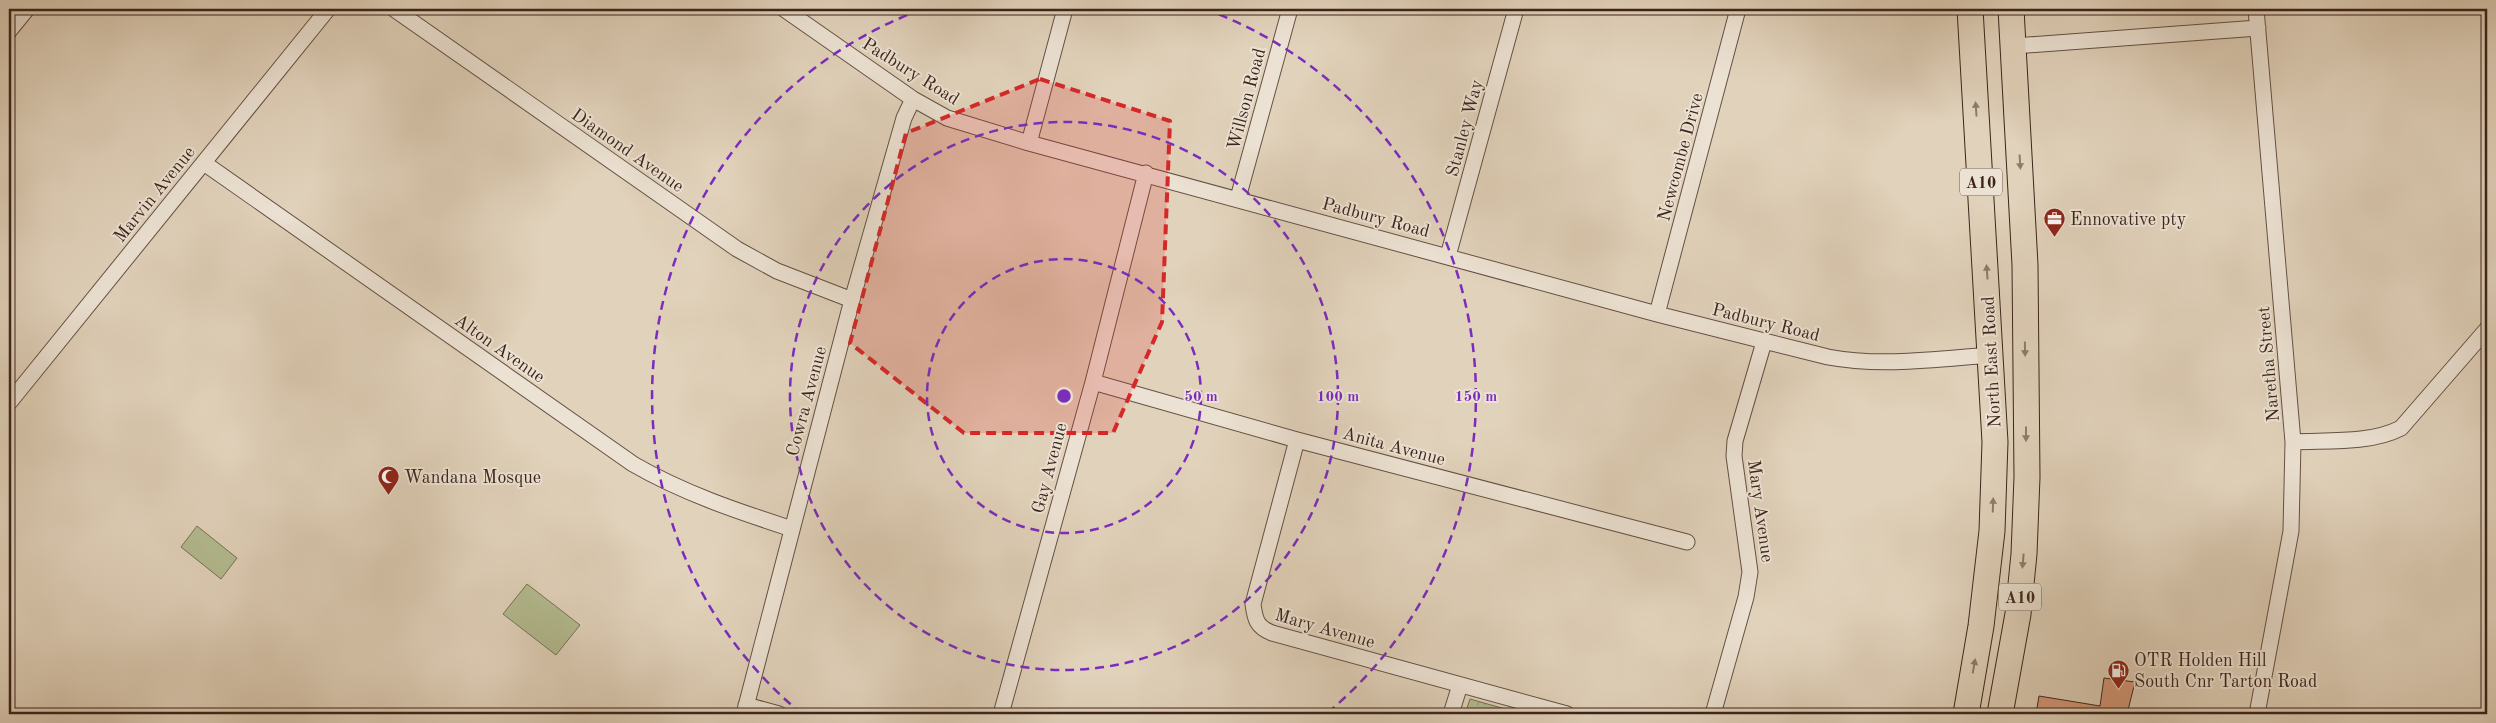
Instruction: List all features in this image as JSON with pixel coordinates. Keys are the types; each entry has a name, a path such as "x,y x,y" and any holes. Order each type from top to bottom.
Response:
{"highway":[{"name":"North East Road","path":"1966,714 1981,626 1992,531 1995,442 1970,9"},
{"name":"North East Road","path":"2000,714 2018,614 2024,554 2026,391 2024,265 2015,46 2011,9"},
{"path":"2024,265 2010,327 2002,345 1991,355 2012,373 2026,391"}],"street":[{"path":"9,31 27,9"},
{"name":"Marvin Avenue","path":"9,403 328,9"},
{"name":"Diamond Avenue","path":"394,9 736,249 777,271 852,300"},
{"path":"1029,142 1065,9"},
{"name":"Willson Road","path":"1238,198 1290,9"},
{"name":"Stanley Way","path":"1448,256 1516,9"},
{"name":"Newcombe Drive","path":"1657,314 1738,9"},
{"name":"Naretha Street","path":"2256,9 2293,442 2291,531 2257,714"},
{"name":"Padbury Road","path":"791,11 913,99 947,118 1029,142 1764,342 1851,361 1991,355"},
{"path":"2015,46 2258,28"},
{"name":"Cowra Avenue","path":"745,710 852,300 904,118 913,99"},
{"name":"Alton Avenue","path":"204,163 633,464 667,484 703,499 792,529"},
{"name":"Gay Avenue","path":"1001,714 1093,382 1146,173"},
{"path":"2293,442 2372,437 2389,434 2401,428 2487,329"},
{"name":"Mary Avenue","path":"1713,714 1746,598 1750,572 1734,456 1735,441 1764,342"},
{"name":"Anita Avenue","path":"1093,382 1297,440 1687,542"},
{"name":"Mary Avenue","path":"1297,440 1253,604 1254,618 1260,628 1272,633 1564,714"},
{"path":"1451,714 1460,685"},
{"path":"745,710 779,714"}],"highlighted area":[{"path":"1040,79 1170,121 1162,322 1113,433 964,433 850,343 906,133"}],"green space":[{"path":"197,526 237,558 221,579 181,547"},
{"path":"527,584 580,625 556,655 503,614"},
{"path":"1470,699 1523,714 1465,714"}],"building":[{"name":"OTR Holden Hill South Cnr Tarton Road","path":"2104,678 2135,682 2127,714 2036,714 2039,696 2100,706"}],"place":[{"name":"Ennovative pty","path":"2054,238"},
{"name":"Wandana Mosque","path":"388,496"},
{"name":"OTR Holden Hill South Cnr Tarton Road","path":"2118,689"}]}
